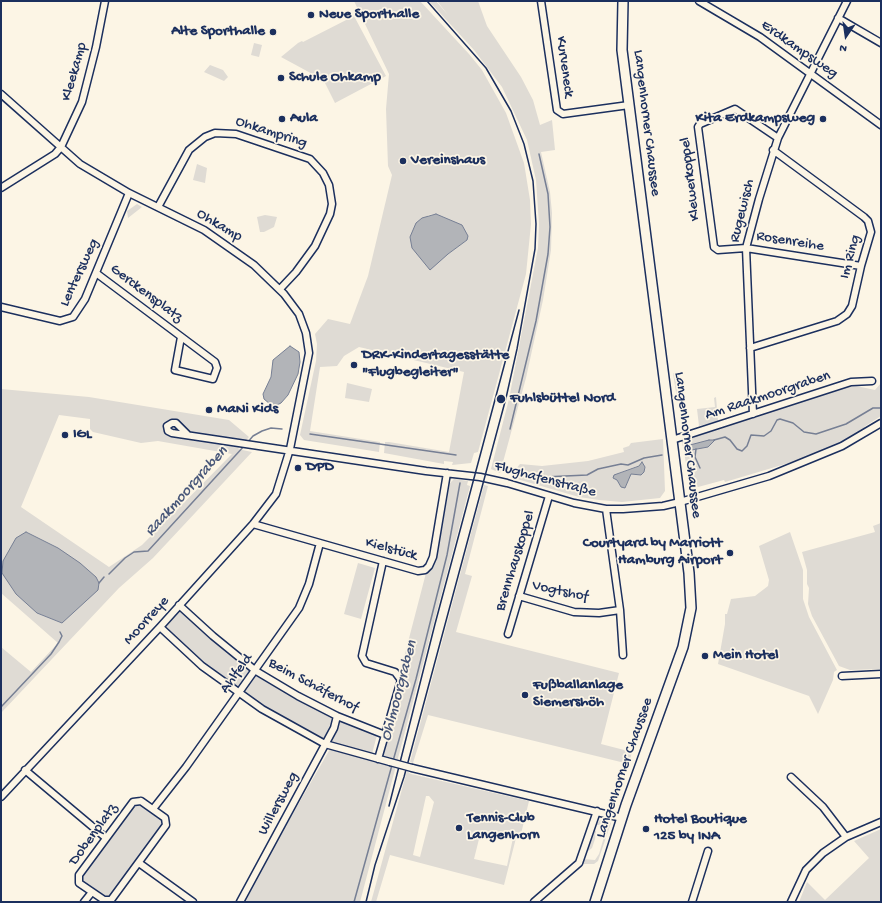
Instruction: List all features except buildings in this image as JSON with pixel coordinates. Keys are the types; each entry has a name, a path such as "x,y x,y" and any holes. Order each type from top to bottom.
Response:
{"main road":[{"name":"Langenhorner Chaussee","path":"595,902 622,818 683,647 689,626 691,608 691,587 622,50 623,1"}],"street":[{"name":"Kleekamp","path":"61,147 82,102 96,47 105,1"},
{"name":"Kurveneck","path":"541,1 557,110 562,114 629,105"},
{"name":"Erdkampsweg","path":"699,1 760,37 881,124"},
{"name":"Rugewisch","path":"753,414 746,248 773,150 847,1"},
{"path":"838,18 881,43"},
{"name":"Ohkamp","path":"1,94 80,164 129,193 204,230 227,245 280,289 298,314 306,333 308,344 308,362 290,449"},
{"name":"Klewerkoppel","path":"715,248 713,245 698,127 700,124 735,109 778,138"},
{"name":"Ohkampring","path":"158,207 189,150 205,136 215,133 236,134 310,159 323,173 329,185 332,204 330,214 324,231 312,250 280,289"},
{"path":"1,188 55,154 61,147"},
{"name":"Im Ring","path":"750,348 845,317 852,306 861,266 871,232 868,221 773,150"},
{"name":"Lentersweg","path":"1,307 60,321 69,320 73,317 80,309 129,193"},
{"name":"Rosenreihe","path":"715,248 721,250 746,248 861,266"},
{"name":"Gerckensplatz","path":"96,273 181,337 216,364 216,372 213,379 175,370 181,337"},
{"name":"Am Raakmoorgraben","path":"672,440 851,382 872,381"},
{"name":"Flughafenstraße","path":"188,435 493,479 549,496 606,509 638,508 680,502 751,482 803,463 849,443 881,422"},
{"name":"Moorreye","path":"1,796 160,627 253,524 276,494 290,449"},
{"name":"Kielstück","path":"253,524 418,571 425,570 430,566 433,557 447,473"},
{"name":"Brennhauskoppel","path":"508,634 549,496"},
{"path":"606,509 620,610 623,655"},
{"name":"Ahlfeld","path":"153,809 186,767 256,671 299,608 309,584 320,543"},
{"path":"378,759 401,680 395,672 368,664 364,661 362,656 383,561"},
{"name":"Vogtshof","path":"519,596 574,612 599,613 620,610"},
{"name":"Beim Schäferhof","path":"179,605 213,636 256,671 336,716 385,735"},
{"path":"160,627 202,666 239,693 269,713 325,744 412,768 622,818"},
{"path":"842,676 881,674"},
{"name":"Willersweg","path":"240,902 334,728 336,716"},
{"path":"25,770 106,838"},
{"path":"791,777 823,807 846,837"},
{"name":"Dobenplatz","path":"141,801 153,809 164,818 166,826 111,900 104,900 79,883 79,875 133,802 141,801"},
{"path":"534,902 579,863 597,811"},
{"path":"791,902 803,876 811,864 823,853 846,837 881,822"},
{"path":"692,902 708,850"},
{"path":"139,863 193,902"},
{"path":"84,902 92,892"}],"shaded area":[{"path":"354,1 420,1 482,70 506,113 524,163 530,200 531,224 526,274 478,452 474,453 471,463 452,465 453,462 444,461 444,464 384,453 385,442 449,452 464,372 359,347 344,356 337,366 320,367 310,431 380,442 379,452 304,440 300,435 316,361 317,344 315,334 328,319 350,324 368,276 392,175 388,166 386,109 389,74","holes":["436,214 451,221 467,240 448,254 428,215"]},
{"path":"429,1 436,1 448,15 437,1 478,1 487,26 521,77 533,100 540,125 552,120 555,150 541,152 550,192 552,213 551,250 543,300 526,378 500,473 491,469 509,399 538,248 539,224 536,180 527,140 502,87 474,50"},
{"path":"354,16 386,76 335,103 321,75 318,77 281,57 298,43 303,42"},
{"path":"254,43 262,45 259,57 251,55"},
{"path":"210,65 223,70 228,77 224,81 204,72"},
{"path":"197,164 207,168 205,183 193,180"},
{"path":"137,204 142,207 128,218 127,211"},
{"path":"436,214 462,225 468,236 467,240 430,270 412,248 410,237 416,223 422,218"},
{"path":"265,215 277,217 274,227 264,232 260,232 257,217"},
{"path":"290,346 299,352 300,362 298,374 288,395 281,403 275,406 264,399 263,394 271,377 273,360"},
{"path":"673,373 679,376 682,396 677,399"},
{"path":"347,383 372,389 369,402 345,398"},
{"path":"881,383 881,416 864,427 866,429 841,444 812,456 725,482 724,480 698,487 689,481 684,452 709,446 715,440 683,448 682,441 852,385 875,390"},
{"path":"1,389 89,397 229,420 249,437 238,449 252,452 153,558 119,588 1,713 1,647 31,672 58,643 1,593","holes":["59,415 90,419 90,429 93,432 141,443 158,441 232,454 142,545 109,567 21,507","26,532 58,548 62,623 37,613"]},
{"path":"716,397 718,421 699,426 697,409 715,407 714,398"},
{"path":"663,439 665,491 660,498 622,502 579,497 517,479 515,475 515,470 520,464 542,466 588,461 624,452 623,448 629,446 631,443","holes":["640,465 645,467 644,472 641,475 631,474 627,479 627,485 621,487 617,480 619,473"]},
{"path":"715,440 708,447 686,451 686,448 690,445"},
{"path":"642,462 645,467 644,472 641,475 631,474 625,488 621,487 617,480 613,478 614,475 639,466"},
{"path":"454,479 468,481 467,485 470,486 360,902 242,902 330,749 389,765 391,758 382,755 404,680 400,673 426,573 436,561 450,483"},
{"name":"Fußballanlage Siemershöh","path":"484,485 488,486 465,574 472,576 456,632 619,673 601,744 632,752 629,764 428,715 413,763 410,762"},
{"path":"881,523 881,669 850,670 839,666 812,616 808,604 809,588 807,584 807,570 802,552 875,532 873,526"},
{"path":"26,532 58,548 80,563 96,577 99,583 98,590 62,623 37,613 16,594 2,573 3,561 16,538"},
{"path":"790,532 803,570 803,599 809,617 837,670 834,672 833,680 818,714 809,696 718,664 725,624 725,614 727,614 731,599 755,596 768,586 769,580 759,546"},
{"path":"358,563 375,568 361,619 344,614"},
{"path":"180,610 261,676 377,735 372,754 323,740 263,707 200,661 163,628"},
{"name":"Tennis-Club Langenhorn","path":"407,771 411,774 529,801 520,838 516,838 504,885 390,855 376,902 371,902","holes":["426,796 429,796 434,802 420,857 413,855","481,831 513,838 507,866 474,859"]},
{"path":"139,802 164,820 164,824 109,899 106,899 81,881 80,878 136,803"},
{"path":"605,819 611,823 598,861 594,864 583,864 583,859 595,860 599,854 605,829 604,825 596,825 600,820"},
{"path":"593,829 596,831 595,839 592,848 587,852"},
{"path":"881,829 881,902 799,902 807,882 825,900 869,858 854,841"}],"waterway":[{"path":"510,429 536,321 548,254 550,227 548,194 539,154"},
{"name":"Raakmoorgraben","path":"714,440 725,437 730,440 737,449 742,451 747,446 751,435 764,436 771,431 777,420 780,419 793,423 804,432 816,434 846,424 873,408 881,408"},
{"name":"Raakmoorgraben","path":"247,443 253,436 262,431 271,428 282,429"},
{"name":"Raakmoorgraben","path":"310,434 456,455"},
{"name":"Raakmoorgraben","path":"109,574 125,558 134,552 148,551 245,445"},
{"path":"696,449 695,457 700,468"},
{"name":"Raakmoorgraben","path":"520,475 544,477 587,475 598,469 621,464 628,465 644,458 662,455"},
{"name":"Ohlmoorgraben","path":"393,761 416,679 447,555 460,483"},
{"name":"Raakmoorgraben","path":"99,583 104,577"},
{"name":"Raakmoorgraben","path":"1,707 51,654 62,636 60,632"},
{"name":"Ohlmoorgraben","path":"354,902 392,765"}],"railway":[{"path":"366,902 375,865 404,777 506,398 517,349 535,249 536,224 533,181 524,144 511,111 486,68 427,1"},
{"path":"389,806 435,624 519,310"}],"place":[{"name":"Neue Sporthalle","path":"311,15"},
{"name":"Alte Sporthalle","path":"273,32"},
{"name":"Schule Ohkamp","path":"281,78"},
{"name":"Aula","path":"282,119"},
{"name":"Kita Erdkampsweg","path":"823,119"},
{"name":"Vereinshaus","path":"403,161"},
{"name":"DRK-Kindertagesstätte \"Flugbegleiter\"","path":"354,365"},
{"name":"Fuhlsbüttel Nord","path":"501,399"},
{"name":"MaNi Kids","path":"209,410"},
{"name":"IGL","path":"65,435"},
{"name":"DPD","path":"298,468"},
{"name":"Courtyard by Marriott Hamburg Airport","path":"730,553"},
{"name":"Mein Hotel","path":"705,656"},
{"name":"Fußballanlage Siemershöh","path":"525,695"},
{"name":"Tennis-Club Langenhorn","path":"459,828"},
{"name":"Hotel Boutique 125 by INA","path":"646,829"}]}
